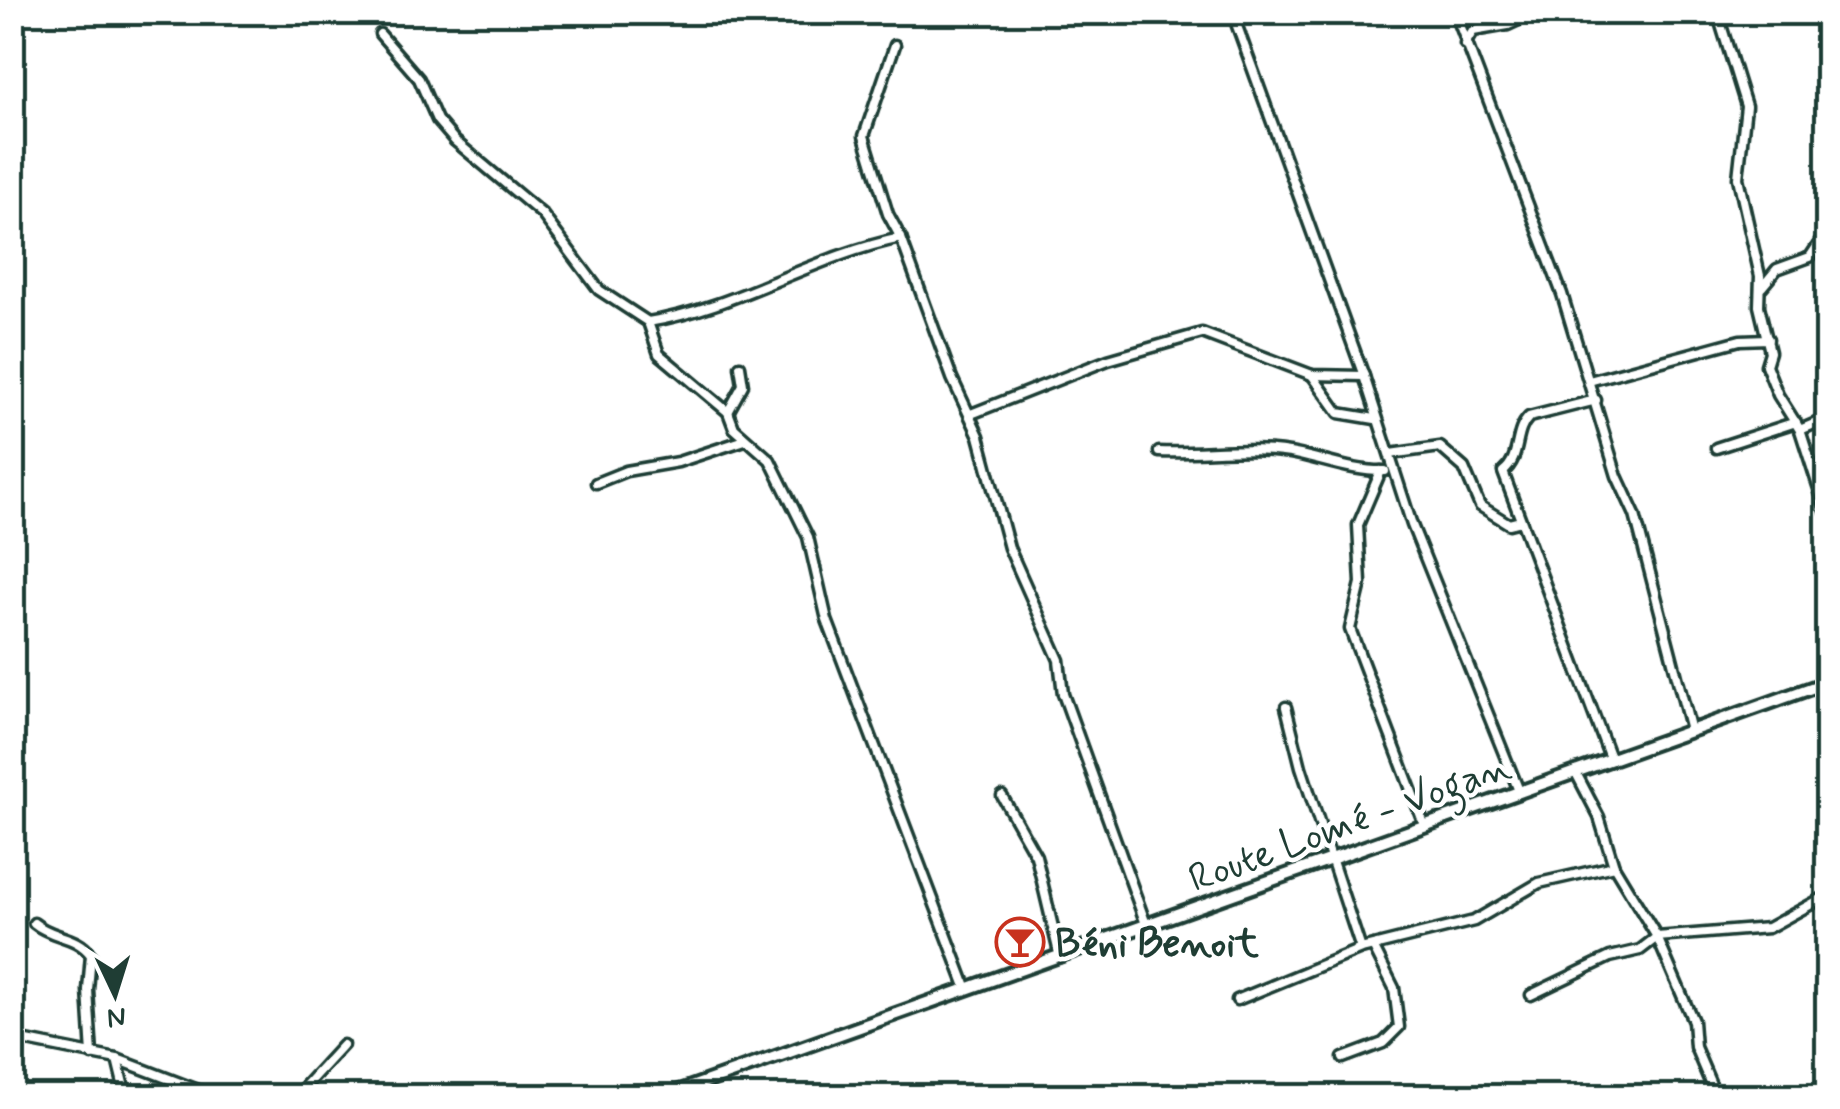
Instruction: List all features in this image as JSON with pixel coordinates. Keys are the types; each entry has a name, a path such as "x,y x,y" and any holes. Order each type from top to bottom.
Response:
{"main road":[{"name":"Route Lomé - Vogan","path":"666,1096 1824,683"}],"street":[{"path":"1454,12 1562,294 1617,476 1634,514 1691,730"},
{"path":"1465,44 1473,31 1508,24 1536,12"},
{"path":"1717,12 1746,106 1738,178 1760,291 1758,306 1768,339 1766,364 1778,395 1798,426 1828,517"},
{"path":"1236,26 1394,468 1519,791"},
{"path":"380,34 418,78 437,120 455,140 542,214 599,290 648,322 660,354 728,412 746,440 770,460 808,537 828,620 968,989"},
{"path":"895,45 864,136 888,214 902,238 952,378 971,414 1010,548 1059,660 1063,694 1147,926"},
{"path":"1760,291 1777,269 1810,256 1828,230"},
{"path":"648,322 705,308 834,254 902,238"},
{"path":"971,414 1108,360 1202,333 1312,375 1364,376"},
{"path":"1590,380 1740,340 1768,339"},
{"path":"728,412 742,385 740,366"},
{"path":"1312,375 1339,412 1376,419"},
{"path":"1596,400 1537,412 1523,422 1517,452 1503,472 1610,758"},
{"path":"1716,448 1828,418"},
{"path":"596,484 626,471 678,462 746,440"},
{"path":"1390,454 1440,447 1464,468 1480,506 1509,524 1521,522"},
{"path":"1159,452 1222,448 1299,454 1382,471 1394,468"},
{"path":"1382,471 1358,525 1361,582 1350,628 1424,824"},
{"path":"1824,683 1828,702"},
{"path":"1286,707 1301,768 1334,855 1361,949"},
{"path":"1576,771 1599,817 1614,866 1657,937 1693,1021 1696,1046 1715,1095"},
{"path":"1002,796 1036,856 1060,956"},
{"path":"1237,1000 1361,949 1474,921 1539,884 1614,866"},
{"path":"1531,995 1610,957 1640,950 1657,937 1768,928 1828,895"},
{"path":"34,923 42,930 79,940 91,954 88,990 92,1054"},
{"path":"1344,1058 1383,1043 1399,1027 1394,988 1374,948"},
{"path":"12,1038 117,1059 214,1096"},
{"path":"296,1096 343,1044"},
{"path":"117,1059 126,1096"}],"place":[{"name":"Béni Benoit","path":"1020,942"}]}
